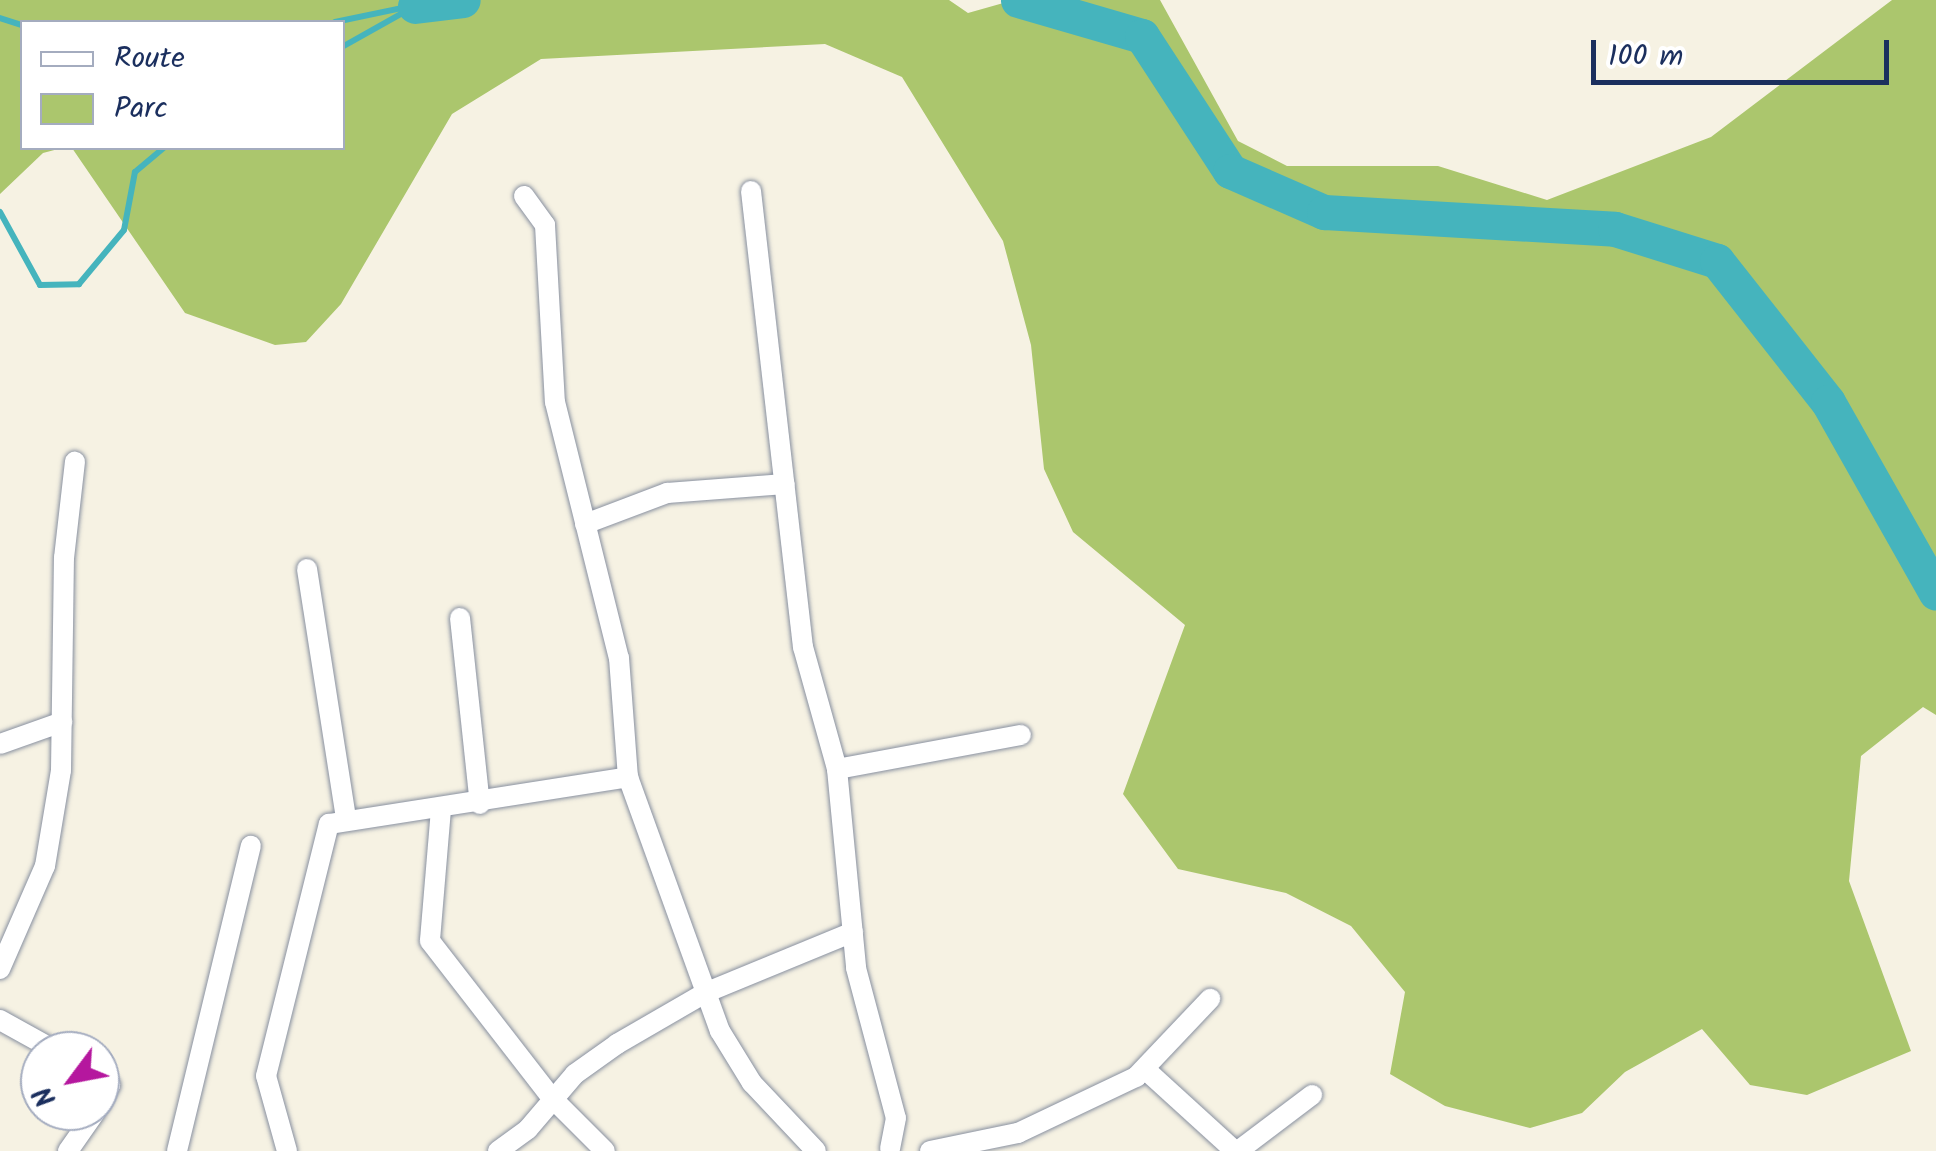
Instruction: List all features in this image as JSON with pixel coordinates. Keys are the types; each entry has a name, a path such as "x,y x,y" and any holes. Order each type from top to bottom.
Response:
{"street":[{"path":"751,191 803,647 837,769 856,968 896,1118 892,1150"},
{"path":"524,196 545,225 555,402 619,658 628,778 705,993 752,1083 816,1151"},
{"path":"0,969 45,866 62,722 64,558 75,462"},
{"path":"585,524 667,493 785,484"},
{"path":"307,569 346,819"},
{"path":"460,618 480,804"},
{"path":"0,744 62,722"},
{"path":"837,769 1021,736"},
{"path":"287,1151 266,1076 326,829 346,819 480,804 628,778"},
{"path":"441,809 430,941 551,1097 606,1151"},
{"path":"176,1151 251,846"},
{"path":"498,1151 528,1129 551,1097 616,1044 705,993 854,932"},
{"path":"930,1151 976,1146 1018,1134 1147,1071 1210,999"},
{"path":"1147,1071 1237,1151 1312,1096"}],"green space":[{"path":"0,0 949,0 968,13 1014,0 1160,0 1238,141 1287,166 1438,166 1547,200 1711,137 1892,0 1936,0 1936,715 1923,707 1861,756 1849,881 1911,1051 1807,1095 1750,1085 1702,1029 1625,1072 1582,1113 1530,1128 1445,1106 1390,1074 1405,992 1351,926 1286,893 1178,869 1123,794 1185,625 1073,532 1044,469 1031,345 1003,241 902,77 825,44 541,59 452,114 341,304 306,342 275,345 185,313 73,150 345,150 345,20 20,20 20,150 54,150 43,153 0,194"}],"waterway":[{"path":"415,6 463,0"},
{"path":"1018,0 1142,36 1230,171 1324,212 1615,229 1717,261 1828,402 1936,593"},
{"path":"345,45 415,6"},
{"path":"345,20 407,7"},
{"path":"0,18 20,24"},
{"path":"0,212 40,285 79,284 124,230 135,172 162,150"}]}
